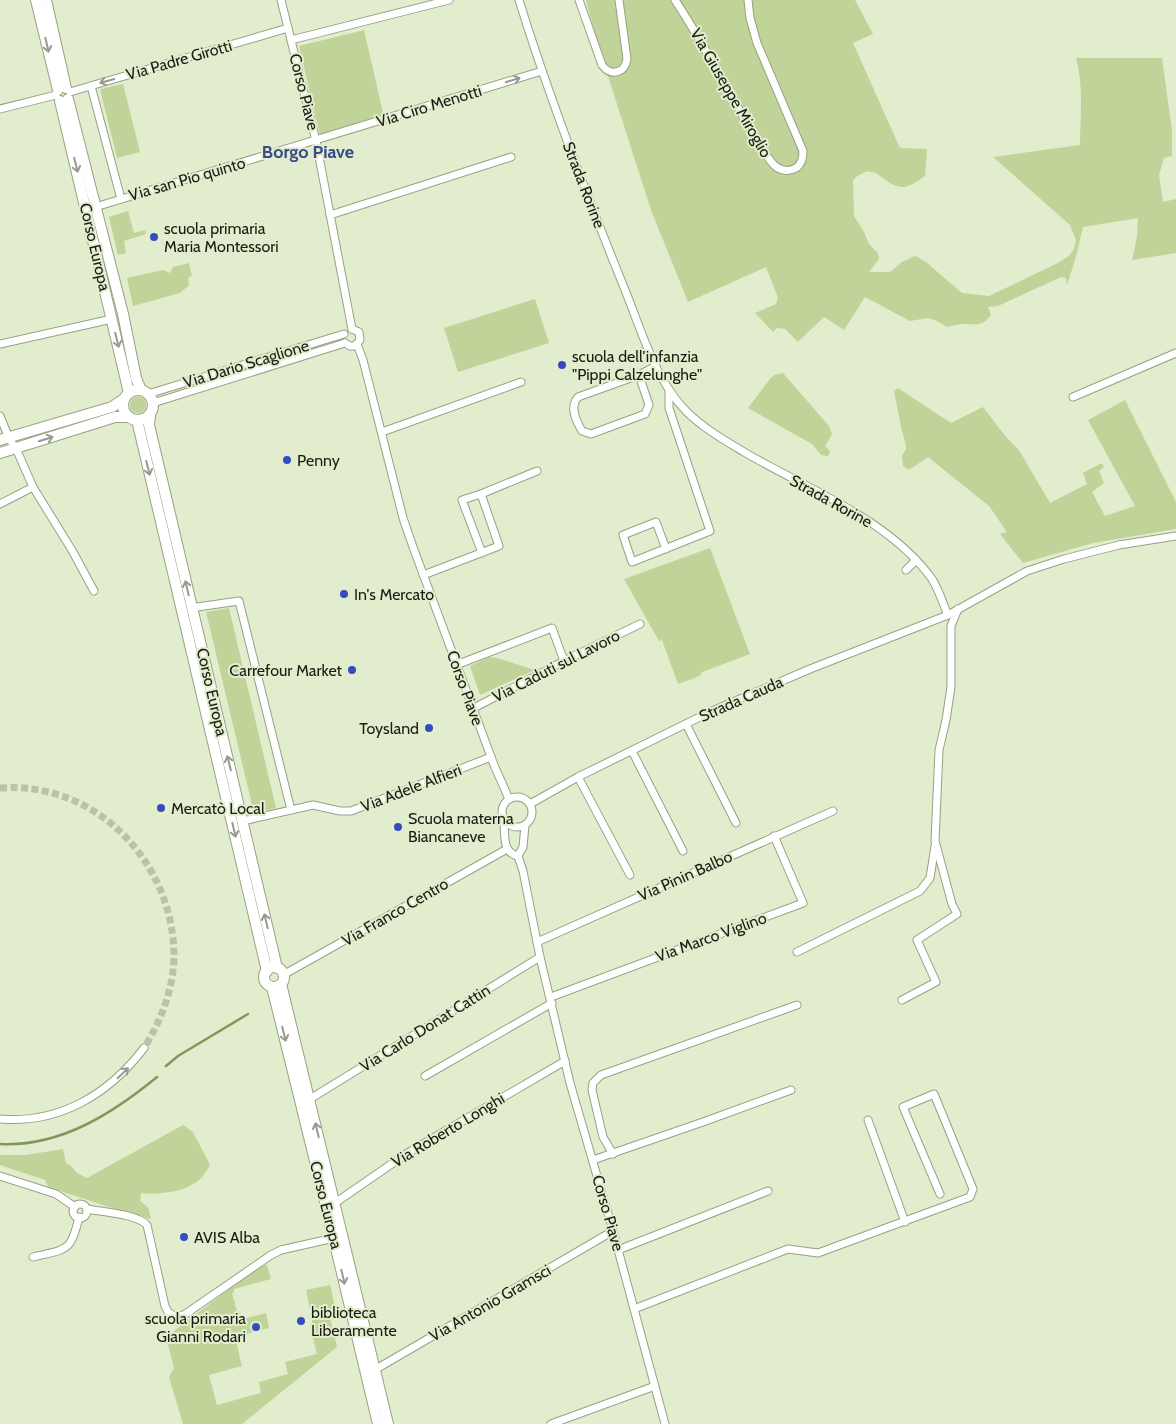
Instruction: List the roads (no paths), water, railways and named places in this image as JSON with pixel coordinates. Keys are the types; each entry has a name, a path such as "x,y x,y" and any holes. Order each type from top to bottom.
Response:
{"main road":[{"name":"Corso Europa","path":"36,0 63,94 92,208 123,314 136,378 148,396"},
{"name":"Corso Europa","path":"46,0 63,94"},
{"name":"Corso Europa","path":"92,208 127,396"},
{"path":"127,396 123,408 132,419"},
{"path":"0,453 115,417 146,418 150,415 148,396 127,396 112,407 4,439"},
{"name":"Corso Europa","path":"150,415 149,425 153,444 243,821 334,1238 371,1372 388,1424"},
{"name":"Corso Europa","path":"132,419 276,977 310,1099 335,1204 371,1372 378,1424"}],"street":[{"name":"Corso Piave","path":"281,0 316,141 352,329 357,330 360,335 360,340 357,344 363,360 403,518 472,709 509,799"},
{"path":"291,40 449,0"},
{"name":"Strada Rorine","path":"519,0 582,183 638,321 650,357 669,390 687,412 715,435 877,526 910,553 933,581 948,615"},
{"path":"579,0 602,65 604,69 612,73 621,70 627,59 619,0"},
{"name":"Via Giuseppe Miroglio","path":"675,0 698,36 764,151 774,165 783,170 794,169 801,162 804,151 757,43 750,18 748,0"},
{"name":"Via Padre Girotti","path":"0,109 63,94 288,27"},
{"name":"Via Ciro Menotti","path":"316,141 542,71"},
{"path":"91,86 121,199"},
{"name":"Via san Pio quinto","path":"92,208 316,141"},
{"path":"330,214 511,157"},
{"path":"0,344 112,319"},
{"path":"352,329 347,330 343,339 352,346 357,344"},
{"name":"Via Dario Scaglione","path":"148,396 344,334"},
{"name":"Via Dario Scaglione","path":"148,396 346,343"},
{"path":"1073,396 1176,353"},
{"path":"639,375 649,405 645,414 590,434 582,431 573,409 574,402 578,397 639,375 656,366"},
{"path":"382,432 521,382"},
{"path":"666,549 656,522 623,535 632,562 666,549 710,531 669,408 669,390"},
{"path":"0,416 4,439 16,448 33,486 94,591"},
{"path":"482,553 462,500 482,494 537,471"},
{"path":"0,504 33,486"},
{"path":"423,575 499,546 482,494"},
{"name":"Strada Cauda","path":"530,804 578,777 712,711 810,669 948,615 1027,571 1119,545 1176,536"},
{"path":"906,570 916,560"},
{"path":"197,606 238,601 291,810"},
{"path":"797,952 920,891 930,878 935,841 938,750 946,720 951,687 951,626 958,609"},
{"name":"Via Caduti sul Lavoro","path":"472,709 640,624"},
{"path":"456,665 552,628 564,661"},
{"path":"686,724 736,823"},
{"path":"632,751 683,850"},
{"name":"Via Adele Alfieri","path":"243,821 313,805 340,811 351,811 491,757"},
{"path":"578,777 630,875"},
{"path":"504,820 514,827 525,825 532,816 530,804 521,798 515,797 509,799 502,809 507,849 512,855 518,856 523,847 525,825"},
{"name":"Via Pinin Balbo","path":"537,942 833,811"},
{"name":"Via Marco Viglino","path":"551,1000 803,903 774,836"},
{"path":"902,1000 936,982 917,940 957,914 952,904 935,841"},
{"name":"Via Franco Centro","path":"276,977 507,849"},
{"name":"Corso Piave","path":"518,856 523,871 540,957 565,1062 665,1424"},
{"name":"Via Carlo Donat Cattin","path":"310,1099 540,957"},
{"path":"425,1076 551,1000"},
{"path":"613,1154 602,1137 592,1090 597,1078 797,1005"},
{"path":"0,1119 29,1118 51,1114 75,1106 115,1081 130,1067 144,1048"},
{"name":"Via Roberto Longhi","path":"335,1204 406,1154 565,1062"},
{"path":"593,1160 791,1090"},
{"path":"634,1309 788,1249 818,1254 970,1197 973,1189 934,1094 903,1107 940,1194"},
{"path":"868,1120 905,1222"},
{"path":"0,1176 56,1194 75,1206"},
{"path":"618,1250 768,1191"},
{"path":"75,1206 80,1204 85,1205 87,1209 133,1217 147,1225 165,1306 168,1312 174,1316 184,1315 281,1250 334,1238"},
{"path":"75,1206 74,1213 79,1218"},
{"path":"79,1218 85,1216 87,1209"},
{"path":"33,1257 69,1246 79,1218"},
{"name":"Via Antonio Gramsci","path":"371,1372 613,1231"},
{"path":"552,1424 655,1386"}],"waterway":[{"path":"166,1066 178,1056 248,1014"},
{"path":"0,1144 22,1144 44,1140 84,1126 122,1104 157,1077"}],"tunnel":[{"path":"0,788 35,789 68,798 97,813 123,834 144,859 160,889 170,921 174,955 169,992 156,1027 144,1048"}],"place":[{"name":"scuola primaria Maria Montessori","path":"154,237"},
{"name":"scuola dell'infanzia \"Pippi Calzelunghe\"","path":"562,365"},
{"name":"Penny","path":"287,460"},
{"name":"In's Mercato","path":"344,594"},
{"name":"Carrefour Market","path":"352,670"},
{"name":"Toysland","path":"429,728"},
{"name":"Mercatò Local","path":"161,808"},
{"name":"Scuola materna Biancaneve","path":"398,827"},
{"name":"AVIS Alba","path":"184,1237"},
{"name":"biblioteca Liberamente","path":"301,1321"},
{"name":"scuola primaria Gianni Rodari","path":"256,1327"}],"district":[{"name":"Borgo Piave","path":"308,152"}]}
